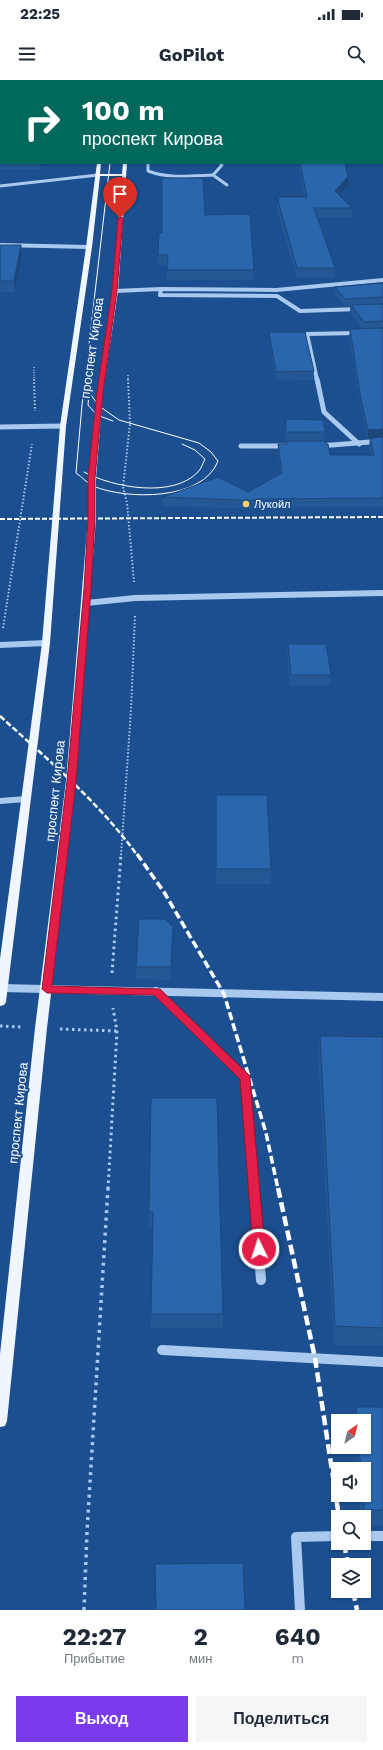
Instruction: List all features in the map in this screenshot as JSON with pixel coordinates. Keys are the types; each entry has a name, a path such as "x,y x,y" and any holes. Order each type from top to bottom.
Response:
{"main road":[{"name":"проспект Кирова","path":"0,1002 46,643 48,596 63,426 89,247 99,164"},
{"name":"проспект Кирова","path":"0,1421 41,1028 47,989 71,781 86,603 92,518 92,478 97,415 114,291 125,164"},
{"path":"98,175 124,175"}],"street":[{"path":"148,164 148,171 156,175 176,177 213,175 227,185"},
{"path":"213,175 222,165 221,164"},
{"path":"0,186 98,175"},
{"path":"0,245 89,247"},
{"path":"114,291 161,289 276,290 383,280"},
{"path":"161,289 160,295 277,296 300,311 368,308"},
{"path":"360,333 307,334 324,412 360,444"},
{"path":"0,427 63,426"},
{"path":"312,446 360,444 383,441"},
{"path":"241,446 288,446"},
{"path":"86,603 135,598 383,593"},
{"path":"0,645 46,643"},
{"path":"0,801 26,799"},
{"path":"2,988 383,997"},
{"path":"156,991 245,1078 262,1280"},
{"path":"162,1350 383,1362"},
{"path":"300,1610 296,1537 331,1536"},
{"path":"371,1536 383,1536"}],"path":[{"path":"3,628 35,426 34,367"}],"building":[{"path":"300,164 345,164 348,177 335,191 352,208 314,208 335,268 297,268 278,197 307,197"},
{"path":"162,178 203,178 205,215 250,214 254,270 167,270 168,255 158,255 159,233 162,233"},
{"path":"0,245 21,245 14,281 0,281"},
{"path":"383,283 383,297 345,299 335,287"},
{"path":"383,304 383,321 364,322 351,305"},
{"path":"383,328 383,429 368,430 361,400 350,329"},
{"path":"269,332 305,332 314,371 276,372"},
{"path":"286,419 323,420 325,432 286,432"},
{"path":"383,437 383,498 260,499 264,501 163,497 218,477 248,492 282,473 278,444 287,444 287,441 325,441 326,444 328,444 330,455 374,455 370,438"},
{"path":"288,644 326,644 331,675 291,675"},
{"path":"216,795 267,795 271,869 216,869"},
{"path":"139,919 165,919 173,927 171,967 136,967"},
{"path":"320,1036 383,1037 383,1328 335,1326"},
{"path":"151,1098 217,1098 223,1314 151,1314 153,1212 149,1212"},
{"path":"356,1407 383,1407 383,1510 364,1510 363,1502 371,1502 371,1462 360,1462 360,1454 371,1454 371,1414 356,1414"},
{"path":"243,1563 245,1610 156,1610 155,1564"}],"tram line":[{"path":"110,164 82,405 76,473 93,486 107,491 124,494 162,494 181,490 197,484 210,474 218,461 211,452 199,443 119,420 99,406 89,392 88,405 97,415 113,421"},
{"path":"84,472 110,482 126,486 142,488 173,486 187,480 198,472 205,459 195,450 182,444"}],"railway":[{"path":"0,519 383,517"},
{"path":"0,716 90,799 137,855"},
{"path":"137,854 164,892 224,994 266,1133 278,1189"},
{"path":"278,1188 315,1358 338,1510"},
{"path":"345,1550 347,1558"},
{"path":"354,1598 357,1610"}],"place":[{"name":"Лукойл","path":"246,504"}],"route":[{"path":"120,218 114,291 97,415 92,478 92,518 87,589 71,781 47,989 156,991 245,1078 259,1249"}]}
